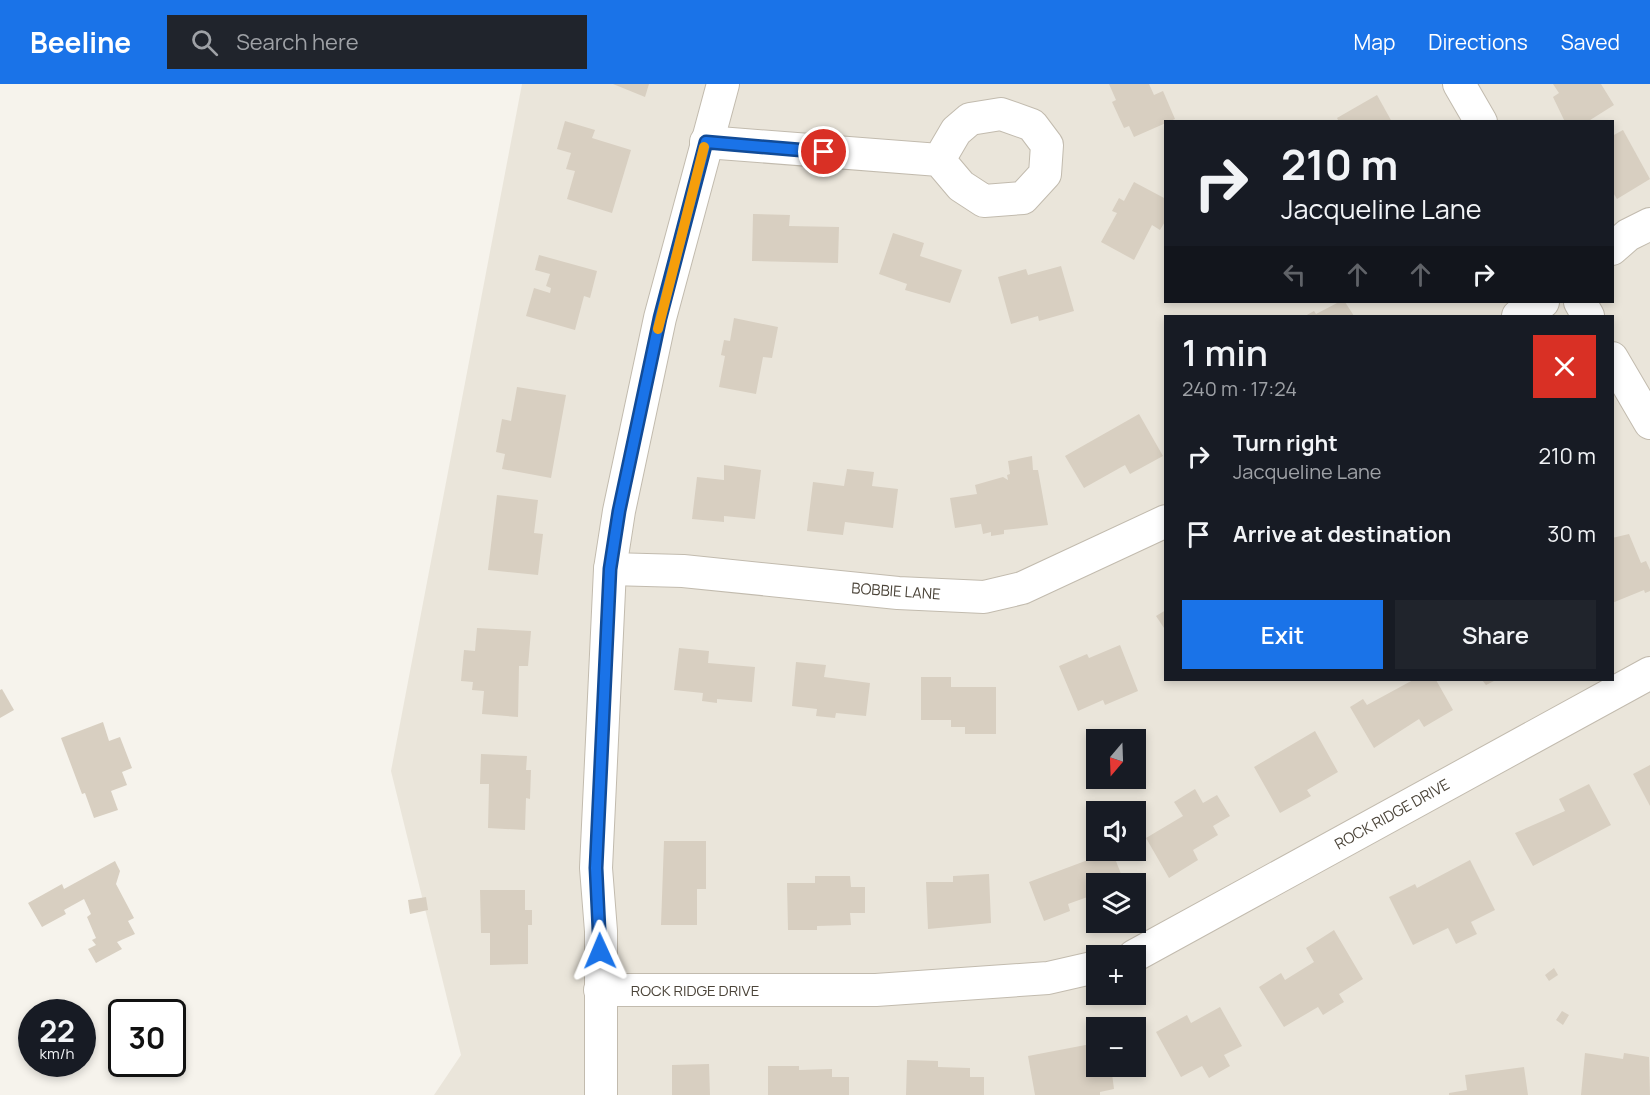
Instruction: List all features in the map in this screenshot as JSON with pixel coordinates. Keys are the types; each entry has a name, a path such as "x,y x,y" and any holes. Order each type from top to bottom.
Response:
{"street":[{"path":"601,1095 601,931 596,868 610,569 619,511 658,329 723,84"},
{"path":"1460,84 1480,120"},
{"path":"706,142 939,160"},
{"path":"1614,247 1628,235 1650,224"},
{"path":"1520,315 1541,303"},
{"path":"1614,361 1650,423"},
{"name":"BOBBIE LANE","path":"610,569 683,571 898,593 984,597 1022,588 1164,522"},
{"name":"ROCK RIDGE DRIVE","path":"1146,949 1650,673"},
{"name":"ROCK RIDGE DRIVE","path":"600,990 876,990 1048,978 1086,969"}],"shaded area":[{"path":"522,84 1650,84 1650,1095 434,1095 461,1055 391,771"}],"building":[{"path":"613,84 649,84 645,97"},
{"path":"1109,84 1149,84 1154,95 1163,91 1175,119 1164,120 1164,124 1134,137 1129,126 1124,128 1112,102 1116,100"},
{"path":"1553,84 1601,84 1614,105 1590,120 1564,120 1553,97 1559,93"},
{"path":"1377,95 1391,120 1338,120 1337,118"},
{"path":"565,121 595,130 592,138 631,150 612,213 567,199 575,171 566,169 571,153 557,149"},
{"path":"1623,130 1650,179 1617,199 1614,194 1614,135"},
{"path":"1134,182 1164,198 1164,223 1160,230 1152,225 1134,260 1101,242 1117,213 1112,211 1119,198 1124,201"},
{"path":"753,214 790,215 789,226 839,227 838,263 752,261"},
{"path":"893,233 924,243 920,256 962,270 950,303 905,290 907,284 879,274"},
{"path":"539,255 597,271 590,298 584,296 575,330 526,316 534,288 550,293 551,288 546,286 550,274 535,270"},
{"path":"1061,266 1074,311 1039,321 1038,316 1011,324 998,277 1026,269 1028,275"},
{"path":"1337,303 1346,303 1353,315 1307,315 1314,311 1316,314"},
{"path":"734,318 778,327 772,358 763,357 756,394 719,387 725,356 721,355 724,340 730,341"},
{"path":"517,387 566,395 551,478 502,469 505,454 496,452 502,419 511,421"},
{"path":"1139,414 1163,456 1130,474 1125,465 1084,488 1065,456"},
{"path":"1032,456 1033,470 1038,470 1048,525 1004,530 1004,534 991,536 991,532 983,534 981,524 955,528 950,498 977,494 975,485 1003,477 1008,480 1007,475 1010,474 1008,461"},
{"path":"724,465 761,470 755,519 724,516 724,522 692,519 697,477 724,480"},
{"path":"847,469 874,472 872,486 898,489 893,528 845,522 843,535 807,531 813,482 844,486"},
{"path":"497,495 538,500 534,533 543,534 538,575 488,570"},
{"path":"1629,534 1641,563 1646,561 1650,570 1650,591 1645,593 1644,590 1614,602 1614,538"},
{"path":"1164,611 1164,628 1156,616"},
{"path":"477,628 531,631 528,666 519,666 518,717 482,714 484,691 472,690 473,682 461,681 464,650 475,651"},
{"path":"1120,645 1138,691 1105,705 1103,700 1078,711 1059,666 1087,654 1089,658"},
{"path":"679,648 709,651 708,663 755,667 752,702 717,699 717,703 702,701 703,693 674,690"},
{"path":"796,662 826,665 824,677 870,683 866,716 836,713 835,718 816,716 817,709 792,706"},
{"path":"921,677 951,677 951,687 996,687 996,734 965,734 965,727 951,727 951,720 921,720"},
{"path":"1411,681 1437,681 1453,710 1424,727 1419,719 1374,748 1350,707 1363,699 1367,705"},
{"path":"2,689 14,710 0,718 0,690"},
{"path":"103,722 109,741 120,737 132,768 122,772 127,785 111,791 118,810 94,818 85,793 82,794 61,738"},
{"path":"1315,731 1338,772 1307,790 1311,796 1280,813 1254,767"},
{"path":"481,754 527,756 526,770 531,770 530,799 526,798 525,830 488,828 489,784 480,784"},
{"path":"1650,765 1650,806 1633,774"},
{"path":"1589,784 1611,825 1533,866 1515,833 1565,811 1559,799"},
{"path":"1195,789 1203,803 1217,795 1230,816 1213,826 1218,835 1193,850 1198,860 1169,878 1146,838 1183,816 1174,802"},
{"path":"664,841 706,841 706,889 697,889 697,925 661,925"},
{"path":"1470,860 1495,910 1471,922 1477,934 1456,944 1448,928 1413,945 1389,897 1415,884 1417,888"},
{"path":"115,861 120,871 116,884 134,918 128,921 135,934 117,942 122,949 96,963 88,949 96,945 92,940 96,938 87,917 91,914 84,899 64,910 66,914 42,927 28,903 62,884 64,889"},
{"path":"1086,861 1116,861 1121,873 1086,873 1086,898 1068,904 1070,911 1044,921 1029,882"},
{"path":"989,874 991,923 928,929 926,882 953,882 953,876"},
{"path":"815,876 850,876 851,887 865,887 865,913 850,913 851,925 817,926 817,930 788,930 787,883 815,883"},
{"path":"480,890 525,890 525,910 532,910 532,925 528,925 528,964 490,965 490,933 481,933"},
{"path":"426,897 428,910 410,914 408,900"},
{"path":"1334,930 1363,979 1339,994 1344,1002 1323,1015 1318,1007 1284,1027 1259,987 1281,973 1285,980 1314,962 1306,948"},
{"path":"1554,968 1558,975 1549,981 1545,975"},
{"path":"1220,1007 1242,1046 1224,1055 1230,1066 1209,1078 1202,1066 1181,1077 1156,1032 1187,1015 1191,1023"},
{"path":"1562,1011 1569,1015 1563,1025 1556,1020"},
{"path":"1086,1045 1086,1077 1112,1077 1114,1089 1100,1092 1100,1095 1035,1095 1028,1056"},
{"path":"1585,1053 1623,1059 1624,1053 1649,1057 1650,1095 1581,1095"},
{"path":"907,1060 938,1061 938,1067 970,1068 970,1077 984,1077 984,1095 906,1095"},
{"path":"709,1064 710,1095 672,1095 672,1065"},
{"path":"768,1066 799,1066 799,1070 832,1069 832,1077 849,1077 849,1095 768,1095"},
{"path":"1524,1067 1528,1095 1449,1095 1449,1093 1467,1090 1465,1075"}],"slow traffic":[{"path":"658,329 704,147"}],"route":[{"path":"600,951 601,931 596,868 610,569 619,511 660,318 706,142 824,152"}]}
